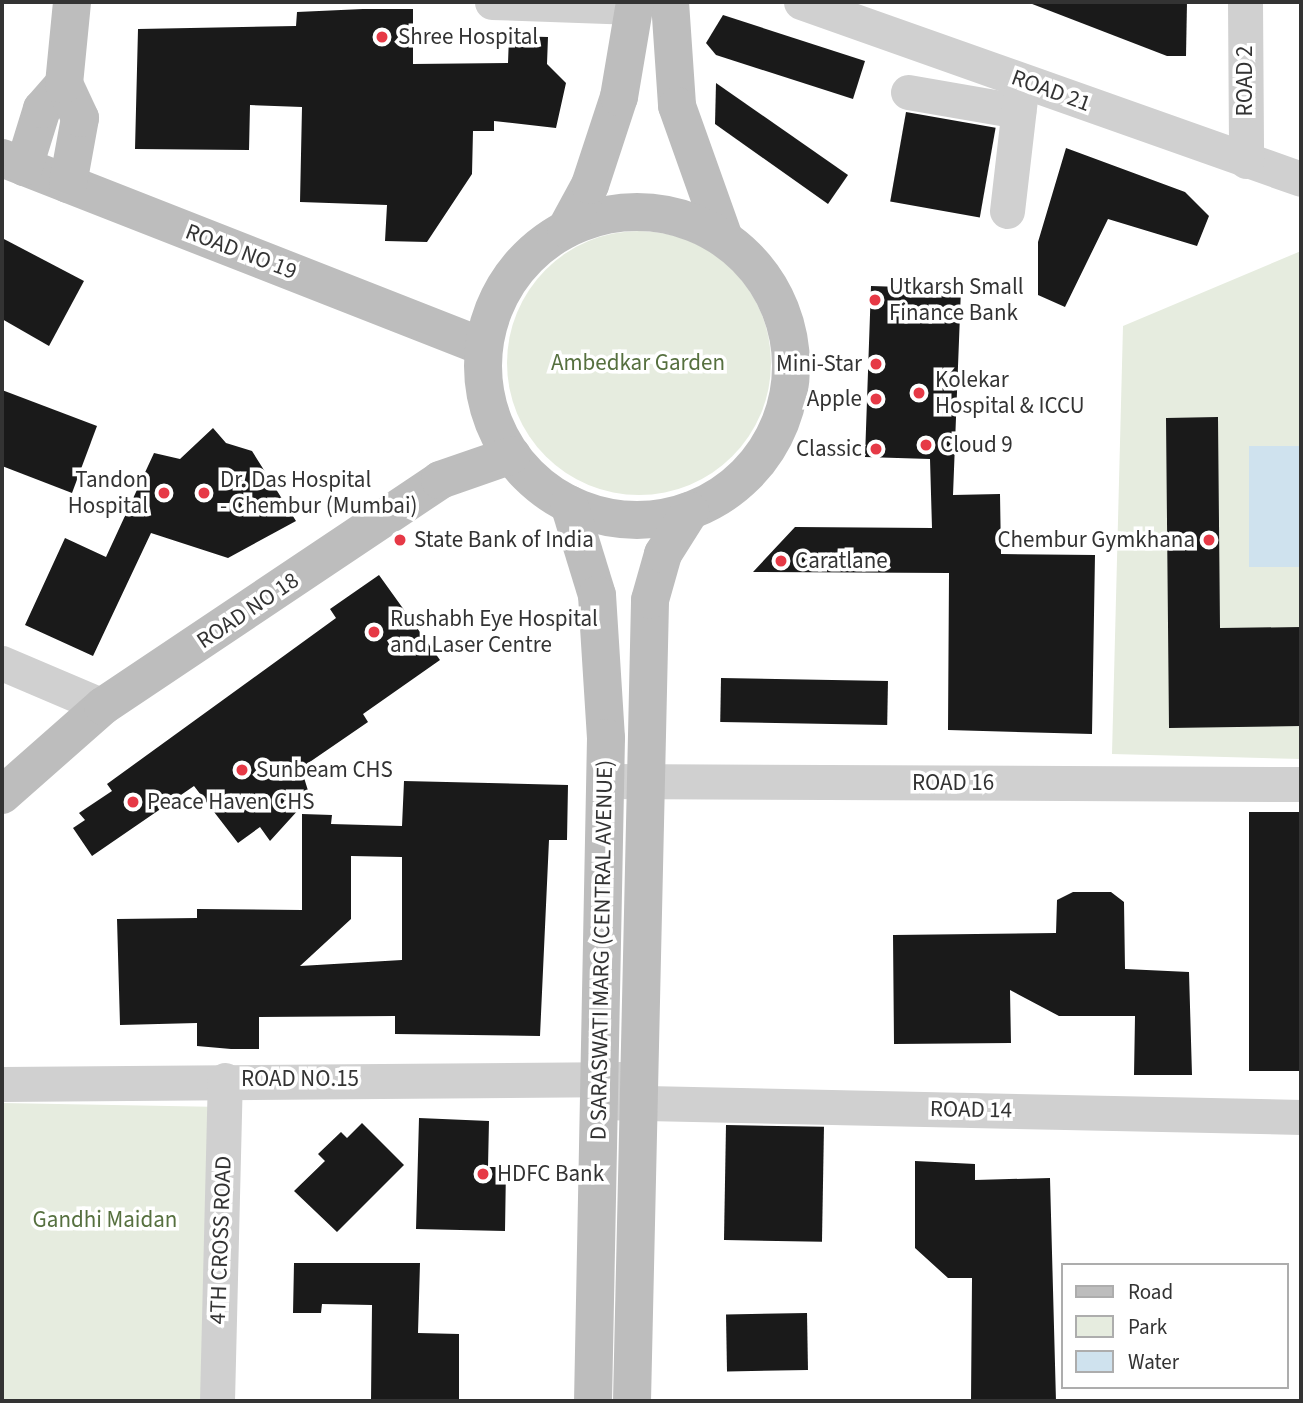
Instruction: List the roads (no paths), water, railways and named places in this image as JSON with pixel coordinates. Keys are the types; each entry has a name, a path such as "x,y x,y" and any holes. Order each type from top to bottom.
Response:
{"main road":[{"path":"68,184 80,118 64,84 72,2"},
{"path":"566,229 619,213 674,216 724,238 747,255 781,305 793,365 782,424 749,475 690,511 649,520 608,517 569,504 512,455 487,402 481,346 512,277 566,229 590,185 646,3"},
{"path":"646,3 677,106 724,238"},
{"path":"13,162 42,110 64,84"},
{"name":"ROAD NO 19","path":"13,162 481,346"},
{"name":"ROAD NO 18","path":"2,794 103,706 440,480 512,455"},
{"name":"D SARASWATI MARG (CENTRAL AVENUE)","path":"569,504 597,595 605,781 593,1401"},
{"name":"D SARASWATI MARG (CENTRAL AVENUE)","path":"632,1401 642,1091 644,782 650,600 663,554 690,511"}],"street":[{"path":"492,2 646,3"},
{"name":"ROAD 21","path":"801,2 940,52 1020,96 1301,179"},
{"name":"ROAD 2","path":"1245,2 1246,161"},
{"path":"940,52 921,94 1020,96 1007,211"},
{"path":"2,663 103,706"},
{"name":"ROAD 16","path":"605,781 1301,784"},
{"name":"ROAD NO.15","path":"2,1084 225,1080 642,1091"},
{"name":"4TH CROSS ROAD","path":"217,1401 225,1080"},
{"name":"ROAD 14","path":"642,1091 1301,1117"}],"water":[{"path":"1249,446 1301,446 1301,567 1249,567"}],"place":[{"name":"Shree Hospital","path":"382,37"},
{"name":"Utkarsh Small Finance Bank","path":"875,300"},
{"name":"Mini-Star","path":"876,364"},
{"name":"Kolekar Hospital & ICCU","path":"919,393"},
{"name":"Apple","path":"876,399"},
{"name":"Cloud 9","path":"926,445"},
{"name":"Classic","path":"876,449"},
{"name":"Tandon Hospital","path":"164,493"},
{"name":"Dr. Das Hospital - Chembur (Mumbai)","path":"204,493"},
{"name":"State Bank of India","path":"400,540"},
{"name":"Chembur Gymkhana","path":"1209,540"},
{"name":"Caratlane","path":"781,561"},
{"name":"Rushabh Eye Hospital and Laser Centre","path":"374,632"},
{"name":"Sunbeam CHS","path":"242,770"},
{"name":"Peace Haven CHS","path":"133,802"},
{"name":"HDFC Bank","path":"483,1174"}],"park label":[{"name":"Ambedkar Garden","path":"638,363"},
{"name":"Gandhi Maidan","path":"105,1220"}]}
